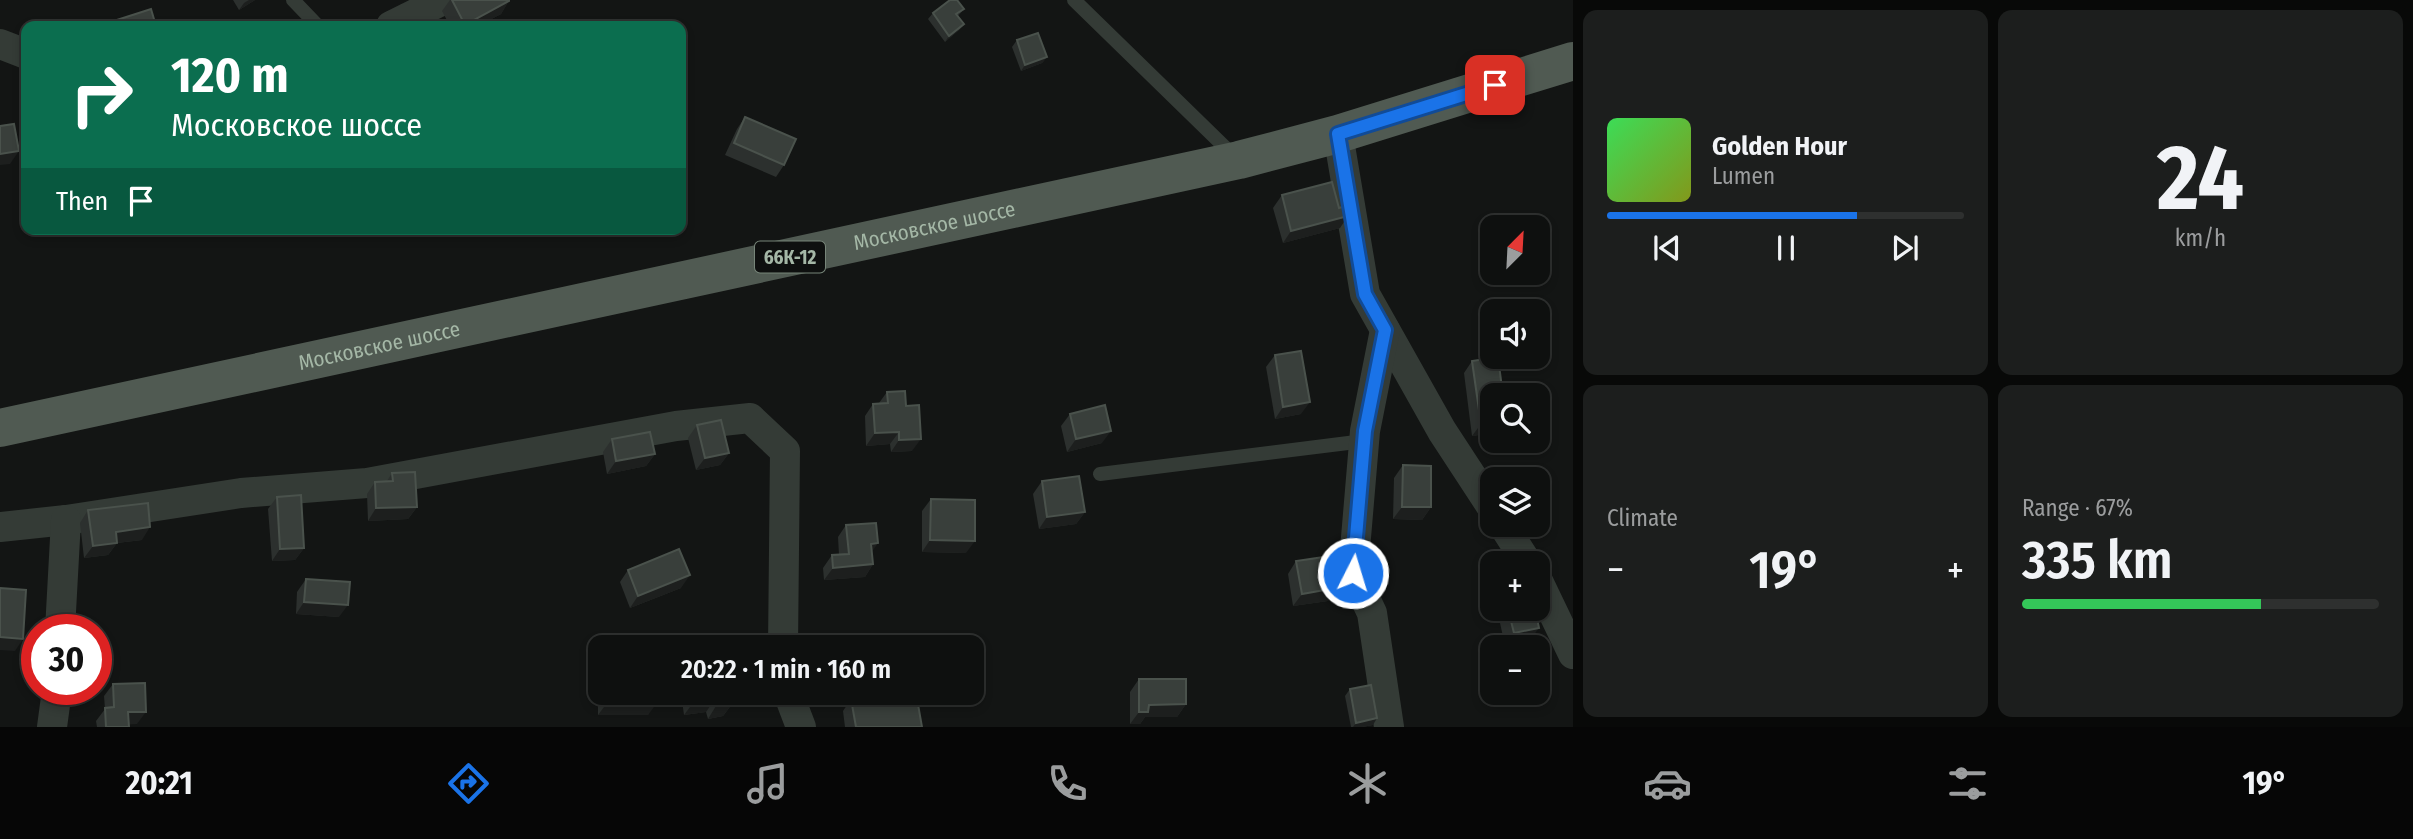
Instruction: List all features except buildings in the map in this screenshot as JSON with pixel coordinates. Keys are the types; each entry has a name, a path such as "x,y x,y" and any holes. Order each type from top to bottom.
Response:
{"main road":[{"name":"Московское шоссе","path":"0,428 1238,160 1338,134 1573,61"}],"street":[{"path":"401,21 443,0"},
{"path":"0,44 21,52"},
{"path":"1338,134 1365,294 1442,430 1480,489"},
{"path":"1385,330 1364,441 1353,573 1372,613 1388,727"},
{"path":"0,527 241,494 367,483 676,426 750,418 785,451 783,635"},
{"path":"61,614 66,520"},
{"path":"1550,606 1573,654"},
{"path":"52,727 55,705"},
{"path":"793,705 801,727"}],"lane":[{"path":"293,0 313,21"},
{"path":"1074,0 1238,160"},
{"path":"1100,474 1364,441"}],"route":[{"path":"1353,573 1365,431 1385,330 1365,294 1338,134 1495,85"}]}
